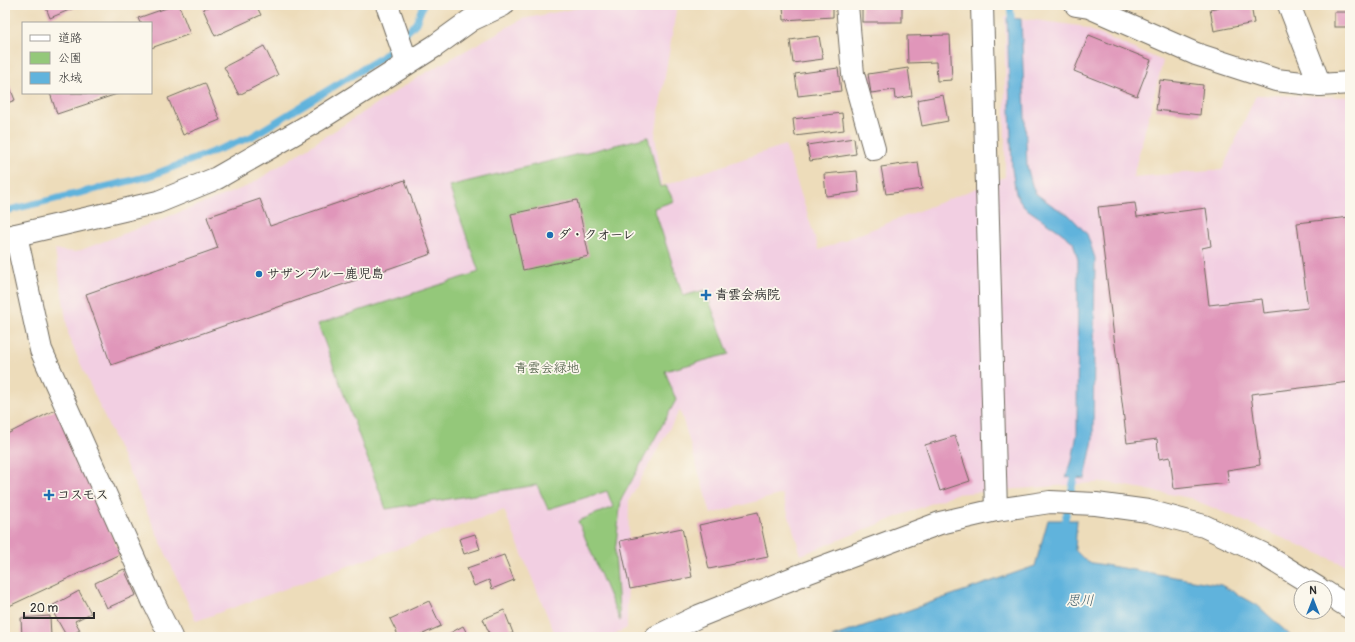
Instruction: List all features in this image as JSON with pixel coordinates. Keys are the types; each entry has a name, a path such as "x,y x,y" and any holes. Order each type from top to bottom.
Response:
{"street":[{"path":"171,637 154,603 41,350 11,236 158,202 217,178 318,120 405,59 471,20 503,5"},
{"path":"847,5 853,74 874,150"},
{"path":"982,5 996,510"},
{"path":"1076,5 1089,7 1196,54 1276,80 1320,85 1350,83"},
{"path":"1289,5 1320,85"},
{"path":"390,14 405,59"},
{"path":"656,637 699,616 801,575 940,523 996,510 1050,502 1096,504 1148,511 1204,526 1263,554 1305,580"},
{"path":"1333,597 1350,608"}],"shaded area":[{"name":"青雲会病院","path":"593,5 677,5 655,136 662,186 785,145 819,250 1005,177 1005,16 1080,26 1163,61 1133,177 1222,170 1256,95 1350,97 1350,567 1190,498 1106,482 955,494 801,555 782,494 711,514 680,410 629,500 627,628 610,637 556,637 504,510 196,621 69,338 55,250 76,252 248,186 420,76 522,19"}],"green space":[{"name":"青雲会緑地","path":"648,137 660,187 666,186 674,201 654,208 683,296 705,290 729,354 665,371 676,400 621,500 615,553 620,621 578,521 613,507 607,491 548,509 537,485 386,509 318,324 479,272 449,186"}],"water":[{"path":"1007,18 1021,19 1027,166 1032,185 1035,193 1069,215 1087,234 1095,258 1093,440 1085,479 1066,477 1072,461 1077,434 1078,260 1073,242 1024,207 1016,194 1012,169"},
{"name":"思川","path":"1048,520 1077,520 1075,550 1087,562 1221,585 1257,605 1292,637 832,637 1035,566"}],"building":[{"path":"45,5 81,5 50,18"},
{"path":"175,5 179,5 190,34 152,48 152,22 140,22 138,18"},
{"path":"212,5 256,5 261,15 215,36 203,9"},
{"path":"783,5 833,5 833,17 784,20"},
{"path":"862,5 902,5 902,22 862,22"},
{"path":"1229,5 1251,5 1254,23 1214,31 1210,9"},
{"path":"1334,12 1347,12 1347,27 1334,27"},
{"path":"950,35 952,80 937,81 936,62 908,63 907,36"},
{"path":"1089,35 1151,60 1137,96 1074,71"},
{"path":"819,36 823,59 793,63 790,40"},
{"path":"264,46 278,75 239,95 224,67"},
{"path":"838,68 841,91 798,96 795,74"},
{"path":"908,68 912,96 895,99 894,90 871,93 868,74"},
{"path":"5,75 15,100 5,104"},
{"path":"1160,80 1203,85 1200,115 1156,110"},
{"path":"205,83 220,120 183,135 168,98"},
{"path":"50,94 117,94 57,114"},
{"path":"943,95 948,121 922,126 917,100"},
{"path":"842,113 844,130 795,136 793,119"},
{"path":"854,138 856,154 810,161 807,145"},
{"path":"918,162 922,189 886,194 881,167"},
{"path":"857,171 859,192 826,196 824,174"},
{"name":"サザンブルー鹿児島","path":"405,180 431,254 111,365 86,294 218,248 207,217 260,199 270,226"},
{"name":"ダ・クオーレ","path":"577,200 589,256 523,270 511,214"},
{"path":"1135,203 1137,217 1206,208 1211,246 1202,248 1209,305 1262,299 1264,313 1308,308 1297,223 1350,217 1350,382 1251,394 1260,465 1227,470 1229,483 1174,489 1170,457 1159,459 1157,439 1127,443 1098,207"},
{"name":"コスモス","path":"57,409 120,554 5,608 5,435"},
{"path":"955,436 970,481 940,491 925,445"},
{"path":"758,512 768,557 709,569 699,525"},
{"path":"682,528 692,577 630,589 620,541"},
{"path":"475,534 480,549 464,554 459,539"},
{"path":"504,555 514,580 492,589 489,580 474,586 467,568"},
{"path":"124,569 136,595 107,608 95,583"},
{"path":"79,591 91,613 75,621 80,630 67,637 50,607"},
{"path":"429,601 441,626 416,637 399,637 390,619"},
{"path":"504,610 513,633 502,637 491,637 483,619"},
{"path":"50,616 51,637 22,637 21,618"},
{"path":"463,626 469,637 443,637"}],"waterway":[{"path":"5,211 150,176 251,137 382,57 416,23 423,5"},
{"path":"1010,5 1012,27"},
{"path":"1063,529 1076,469"}],"place":[{"name":"ダ・クオーレ","path":"550,235"},
{"name":"サザンブルー鹿児島","path":"259,274"},
{"name":"青雲会病院","path":"706,295"},
{"name":"コスモス","path":"49,495"}]}
